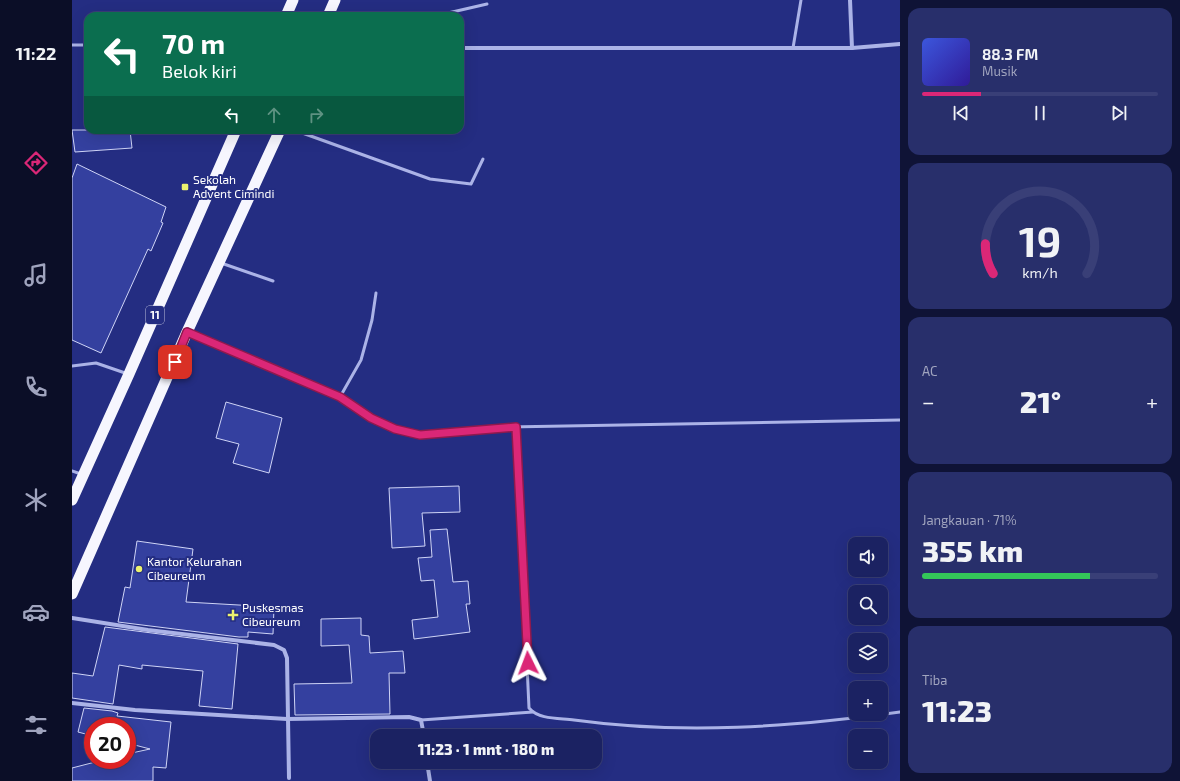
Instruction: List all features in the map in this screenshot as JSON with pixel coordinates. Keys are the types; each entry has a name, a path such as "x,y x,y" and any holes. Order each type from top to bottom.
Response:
{"highway":[{"path":"288,12 293,0"},
{"path":"330,12 335,0"},
{"name":"11","path":"72,500 234,134"},
{"path":"72,594 187,332 278,134"}],"street":[{"path":"850,0 852,48"},
{"path":"464,48 852,48 900,44"},
{"path":"72,618 148,630 274,645 284,650 287,658 289,778"},
{"path":"72,703 135,710 287,719 409,717 421,720 423,729"},
{"path":"428,769 430,781"}],"lane":[{"path":"793,48 801,0"},
{"path":"452,12 487,4"},
{"path":"72,45 84,45"},
{"path":"305,134 430,179 471,184 483,159"},
{"path":"220,262 273,282"},
{"path":"340,397 361,360 372,320 376,293"},
{"path":"187,332 340,397 371,418 395,429 420,435 516,427 900,420"},
{"path":"72,366 96,363 129,374"},
{"path":"516,427 530,685 529,708 537,715 595,723 672,728 729,729 857,718 900,712"},
{"path":"72,471 83,475"},
{"path":"421,720 533,712"}],"building":[{"path":"72,130 84,130 84,134 130,134 132,148 75,152"},
{"path":"77,164 166,207 161,222 163,223 151,251 148,249 101,353 72,340 72,178"},
{"path":"226,402 282,418 269,473 233,463 239,444 216,438"},
{"path":"459,486 460,512 422,513 425,546 392,548 389,488"},
{"path":"447,529 453,582 468,581 470,604 466,604 470,632 414,639 412,620 438,617 434,580 421,581 418,558 432,557 430,530"},
{"path":"137,541 193,549 186,602 274,607 273,634 248,632 248,637 239,637 118,622 125,587 130,588"},
{"path":"361,618 361,635 369,636 370,653 403,651 405,673 389,673 390,714 295,715 294,684 352,683 349,645 321,646 321,619"},
{"path":"105,627 238,644 232,709 199,706 203,671 142,665 142,669 119,665 113,704 72,698 72,673 93,676"},
{"path":"84,708 112,711 118,713 117,716 126,717 84,717 84,734 78,732"},
{"path":"136,718 171,722 166,768 153,767 153,781 72,781 72,768 84,765 84,769 136,769 136,752 150,749 136,745"}],"place":[{"name":"Sekolah Advent Cimindi","path":"185,187"},
{"name":"Kantor Kelurahan Cibeureum","path":"139,569"},
{"name":"Puskesmas Cibeureum","path":"233,615"}],"route":[{"path":"175,362 187,332 340,397 371,418 395,429 420,435 516,427 528,663"}]}
